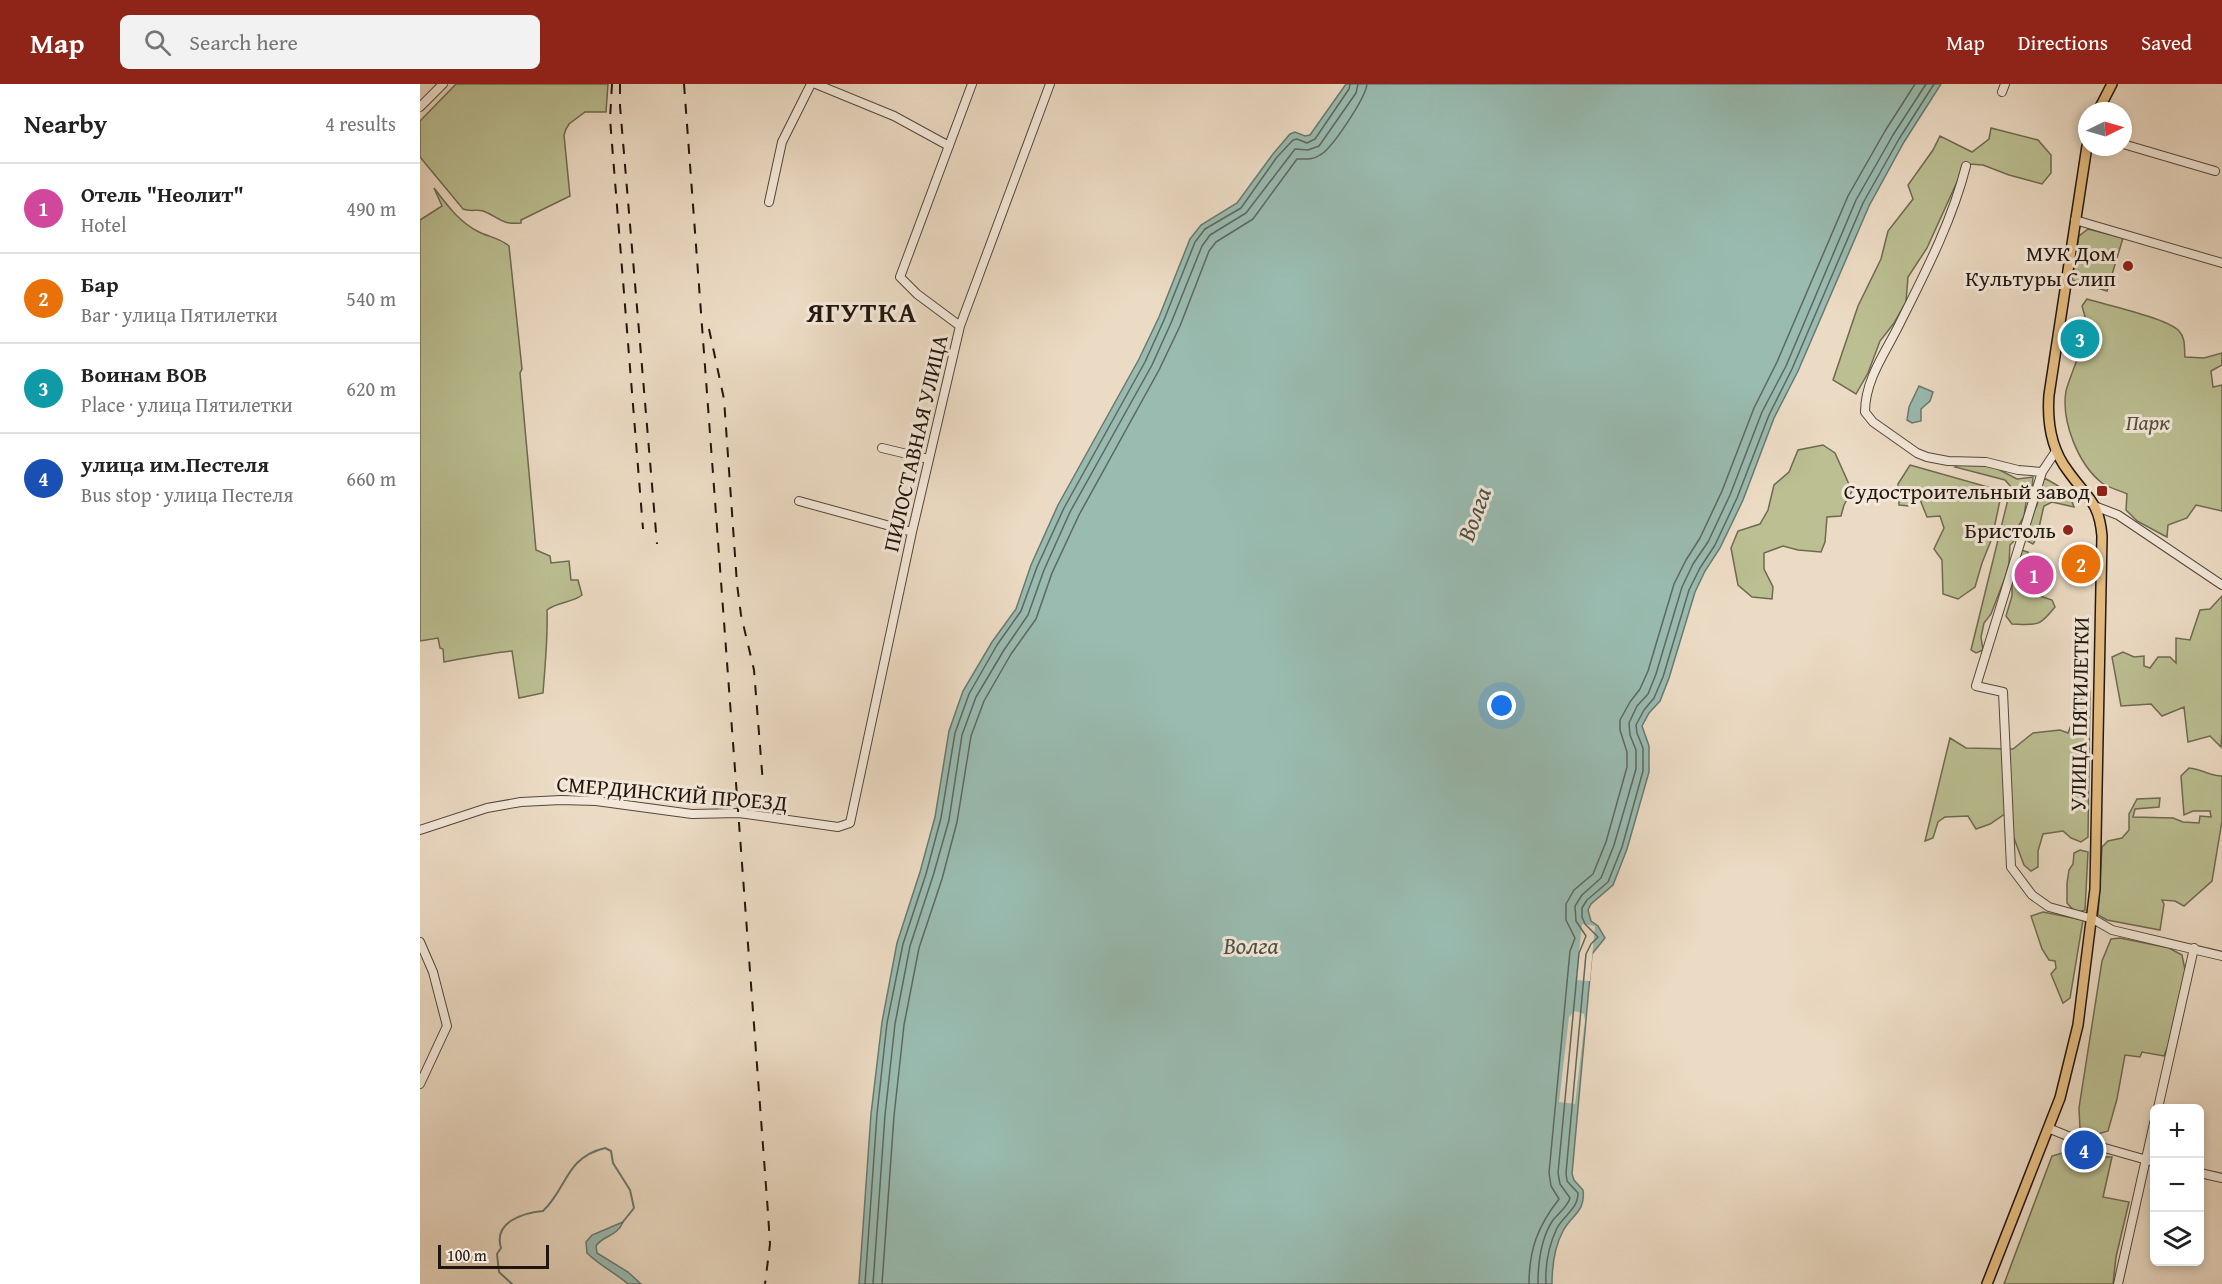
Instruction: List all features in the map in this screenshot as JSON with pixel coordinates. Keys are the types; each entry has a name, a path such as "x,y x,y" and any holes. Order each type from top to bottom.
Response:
{"main road":[{"path":"2102,102 2112,84"},
{"path":"2085,156 2049,395 2048,417 2056,450 2067,471 2097,507"},
{"name":"УЛИЦА ПЯТИЛЕТКИ","path":"1987,1284 2064,1084 2074,1045 2092,919 2096,867 2102,536 2097,507"}],"street":[{"path":"421,103 443,84"},
{"path":"769,202 782,142 811,84"},
{"path":"816,84 894,116 949,146"},
{"path":"960,326 916,294 900,278 972,84"},
{"name":"ПИЛОСТАВНАЯ УЛИЦА","path":"851,820 928,459 960,326 1050,84"},
{"path":"2132,147 2215,171"},
{"path":"1966,166 1958,194 1924,273 1868,385 1865,412 1873,422 1917,453 1936,460 1986,462 2018,470 2042,472"},
{"path":"2075,220 2222,263"},
{"path":"882,448 928,459"},
{"path":"2056,450 2042,472 1976,686 2003,692 2011,867 2032,895 2049,907 2092,919 2112,930 2222,956"},
{"path":"799,501 912,532"},
{"path":"2097,507 2118,515 2222,585"},
{"name":"СМЕРДИНСКИЙ ПРОЕЗД","path":"420,830 487,808 521,802 587,801 686,813 757,814 838,827 847,825 851,820"},
{"path":"420,942 433,972 447,1026 420,1084"},
{"path":"2159,1104 2194,948"},
{"path":"2048,1128 2080,1141 2150,1161"},
{"path":"2118,1284 2150,1142"},
{"path":"2204,1174 2222,1178"}],"green space":[{"path":"456,84 608,84 606,112 585,112 566,129 564,135 570,196 521,220 521,223 504,222 483,211 463,209 420,157 420,121"},
{"path":"1991,128 2038,140 2051,155 2051,173 2042,184 1983,165 1969,164 1962,171 1927,248 1908,277 1906,302 1880,341 1868,373 1856,394 1833,380 1858,306 1881,259 1888,231 1913,199 1908,185 1940,136 1972,152 1989,139"},
{"path":"434,188 465,223 509,246 522,369 520,373 536,550 550,556 551,563 569,561 571,580 578,580 582,595 547,610 543,693 519,698 512,651 444,662 443,649 440,648 438,638 420,641 420,220 442,206"},
{"path":"2088,229 2123,238 2107,291 2072,280 2079,236"},
{"name":"Парк","path":"2087,299 2150,317 2172,326 2183,337 2185,357 2204,358 2222,353 2222,365 2211,371 2213,387 2222,385 2222,511 2196,505 2187,518 2168,525 2167,537 2137,521 2126,510 2127,494 2102,483 2086,465 2073,441 2065,403 2066,391 2078,356 2094,348 2082,306"},
{"path":"1823,445 1835,453 1852,491 1841,516 1827,517 1825,542 1821,552 1783,546 1764,553 1764,569 1773,587 1772,599 1752,597 1738,585 1731,548 1738,531 1760,524 1768,510 1774,485 1789,472 1798,450"},
{"path":"1960,464 1990,465 2017,479 2033,477 2032,489 2027,496 2017,538 2010,545 2006,575 1991,614 1984,623 1981,637 1983,650 1976,653 1971,650 2011,487 2005,480 1955,467"},
{"path":"1910,465 2002,491 1992,538 1975,587 1958,599 1943,594 1942,560 1934,549 1944,528 1940,516 1927,517 1919,497 1911,498 1909,506 1899,505 1898,484"},
{"path":"2044,478 2062,489 2074,507 2052,502 2044,506 2033,544 2026,540 2029,522 2037,505"},
{"path":"2021,550 2028,552 2029,558 2021,582 2025,595 2034,594 2052,600 2055,607 2045,618 2033,624 2012,624 2006,616"},
{"path":"2222,596 2221,747 2210,736 2188,742 2184,707 2162,716 2151,704 2121,706 2112,657 2123,652 2134,657 2144,656 2144,666 2150,668 2158,657 2170,657 2176,663 2176,638 2190,640 2200,610 2210,609"},
{"path":"2085,689 2090,692 2088,837 2081,842 2071,838 2063,831 2043,834 2038,851 2038,867 2031,871 2024,865 2005,814 1990,824 1976,829 1968,816 1945,817 1938,822 1933,838 1925,841 1950,738 1966,748 2013,749 2033,733 2060,730 2068,733"},
{"path":"2189,768 2222,776 2222,821 2212,881 2184,906 2175,901 2162,900 2164,904 2160,930 2107,920 2098,915 2102,847 2108,841 2122,838 2129,830 2129,814 2137,799 2160,798 2159,807 2135,809 2133,817 2173,818 2183,822 2199,823 2200,816 2211,817 2210,811 2193,811 2184,815 2181,776"},
{"path":"2080,850 2088,852 2085,910 2077,911 2067,903 2067,883 2074,853"},
{"path":"2043,912 2083,920 2070,998 2063,1003 2051,974 2056,968 2055,961 2049,960 2042,949 2031,916"},
{"path":"2120,938 2169,948 2182,955 2186,975 2171,1038 2164,1056 2142,1052 2140,1057 2125,1055 2108,1131 2098,1134 2080,1129 2079,1108 2102,961 2111,939"},
{"path":"2069,1151 2096,1157 2112,1157 2103,1197 2129,1202 2116,1257 2113,1284 2004,1284 2052,1156"}],"water":[{"name":"Волга","path":"1346,84 1941,84 1904,142 1869,206 1798,371 1774,418 1743,500 1720,548 1695,592 1660,701 1649,713 1642,726 1649,746 1649,772 1627,849 1613,885 1591,904 1588,910 1591,921 1598,926 1605,938 1592,954 1572,1174 1583,1190 1583,1197 1580,1208 1566,1226 1557,1244 1552,1284 859,1284 871,1114 882,1022 897,943 935,817 949,731 963,691 992,642 1016,609 1031,565 1058,505 1139,359 1159,317 1190,239 1201,225 1237,203 1290,134 1295,132 1305,136 1310,135"},
{"path":"1919,386 1933,392 1930,401 1921,409 1921,421 1912,423 1907,420 1909,407"},
{"path":"623,1222 617,1231 599,1242 596,1246 597,1253 628,1272 641,1284 628,1284 587,1253 586,1242 592,1235"}],"pier":[{"path":"1582,924 1595,926 1590,981 1576,980"},
{"path":"1575,1011 1584,1014 1585,1020 1575,1104 1559,1102 1569,1017"}],"waterway":[{"path":"512,1284 499,1272 497,1254 501,1248 501,1232 512,1220 543,1211 574,1166 592,1153 605,1148 611,1151 613,1163 630,1190 634,1208 622,1223"}],"railway":[{"path":"612,84 610,119 643,529"},
{"path":"620,84 657,544"},
{"path":"684,84 768,1213 770,1244 765,1284"},
{"path":"709,329 724,399 737,584 741,615 754,670 763,784"}],"place":[{"name":"МУК Дом Культуры Слип","path":"2128,266"},
{"name":"Воинам ВОВ","path":"2080,339"},
{"name":"Судостроительный завод","path":"2102,491"},
{"name":"Бристоль","path":"2068,530"},
{"name":"Бар","path":"2081,564"},
{"name":"Отель \"Неолит\"","path":"2034,575"},
{"name":"улица им.Пестеля","path":"2084,1150"}],"district":[{"name":"ЯГУТКА","path":"862,311"}]}
